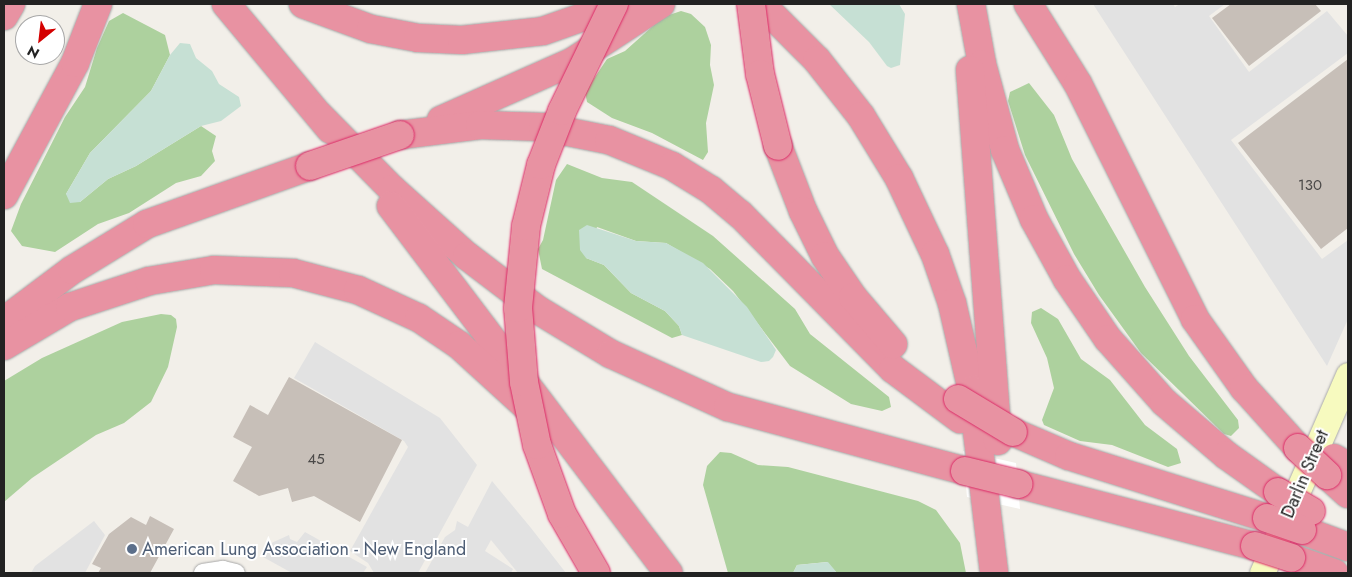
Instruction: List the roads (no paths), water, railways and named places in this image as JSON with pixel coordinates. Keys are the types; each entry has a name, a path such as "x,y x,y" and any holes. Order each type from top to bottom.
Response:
{"highway":[{"path":"4,16 11,4"},
{"path":"4,195 75,63 98,4"},
{"path":"226,4 319,115 669,573"},
{"path":"303,4 371,29 418,38 462,40 543,31 620,4"},
{"path":"596,573 562,514 537,445 524,382 518,302 526,226 541,165 562,111 614,4"},
{"path":"4,321 72,270 147,224 400,135 560,68 619,34 661,4"},
{"path":"742,4 827,72"},
{"path":"751,4 760,74 778,146 807,220 840,279 894,345 959,409"},
{"path":"761,4 827,72 865,122 899,178 944,280 972,390 994,573"},
{"path":"970,4 990,97 1009,161 1034,219 1067,279 1109,340 1164,402 1226,455 1278,492 1306,521 1348,547"},
{"path":"970,4 972,103 1008,573"},
{"path":"1028,4 1078,84 1191,312 1229,370 1293,439 1336,466 1348,494"},
{"path":"319,115 392,189 461,251 538,310 611,354 691,392 742,411 965,471 1103,505 1255,560 1334,573"},
{"path":"400,135 480,125 543,127 609,140 666,164 730,204 893,369 959,409 1014,439 1084,468 1166,486 1267,518 1306,521 1348,530"},
{"path":"4,346 77,303 171,276 234,269 312,277 377,297 441,332 487,369 589,466"}],"main road":[{"name":"Darlin Street","path":"1255,560 1348,375"}],"street":[{"path":"203,573 223,570 236,573"}],"place":[{"name":"American Lung Association - New England","path":"132,549"}]}
